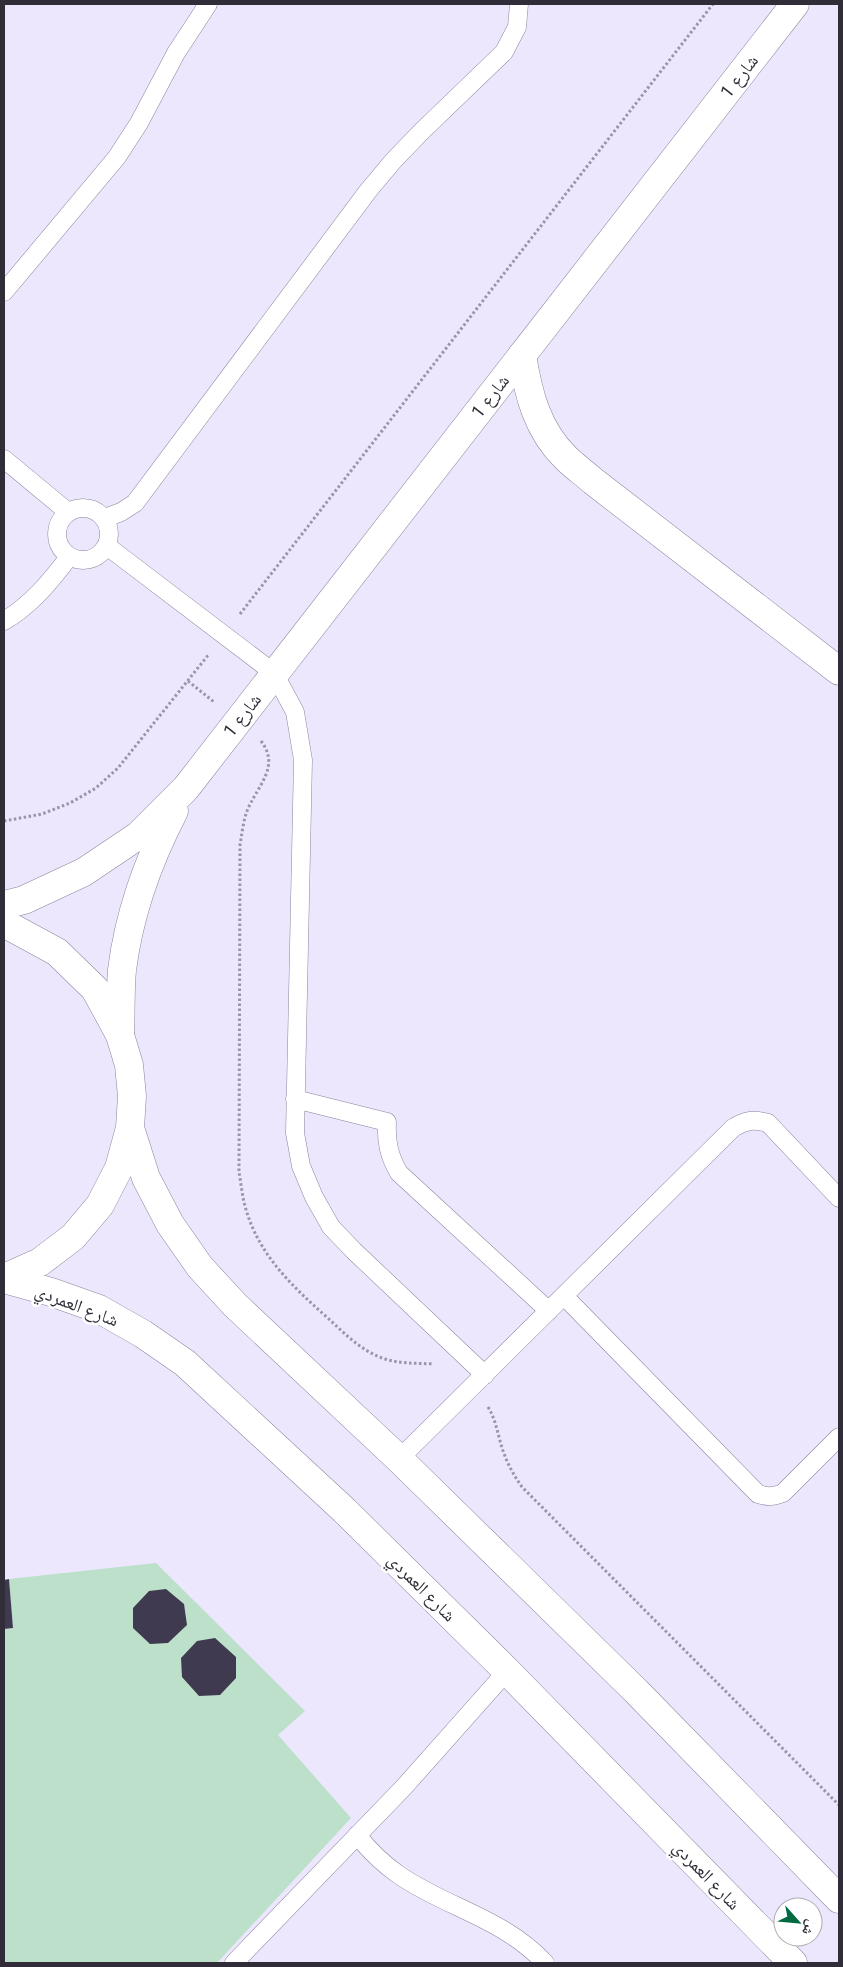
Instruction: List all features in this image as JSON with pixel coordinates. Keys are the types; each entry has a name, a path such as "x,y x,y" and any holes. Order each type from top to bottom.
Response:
{"main road":[{"name":"شارع 1","path":"4,905 24,900 84,872 138,835 186,788 795,4"},
{"path":"522,356 528,392 543,427 564,457 592,481 839,671"},
{"name":"شارع 1","path":"120,1035 122,971 134,907 156,845 186,788"},
{"path":"4,925 58,952 95,989 120,1035 129,1066 132,1096 130,1128 119,1168 100,1205 73,1237 40,1262 4,1279"},
{"path":"130,1128 150,1185 170,1224 200,1266 235,1304 399,1459 636,1692 839,1899"},
{"name":"شارع العمردي","path":"4,1279 51,1292 99,1309 143,1334 185,1363 344,1510 507,1671 793,1963"}],"lane":[{"path":"4,292 116,157 139,123 176,53 208,4"},
{"path":"104,518 120,512 140,497 368,191 416,137 504,52 517,27 519,4"},
{"path":"4,459 68,512"},
{"path":"77,508 88,508 97,511 104,518 109,527 110,537 107,546 100,555 91,560 80,561 69,557 62,550 57,540 57,535 61,520 68,512 77,508"},
{"path":"107,546 274,673 295,712 302,760 295,1099 295,1132 301,1166 314,1198 331,1227 485,1375"},
{"path":"4,621 16,614 45,588 69,557"},
{"path":"295,1099 387,1122 386,1140 390,1158 399,1173 549,1311"},
{"path":"399,1459 733,1128 744,1121 756,1120 768,1123 839,1198"},
{"path":"564,1296 758,1494 775,1496 783,1493 839,1437"},
{"path":"234,1963 404,1787 507,1671"},
{"path":"357,1835 369,1850 399,1875 507,1931 532,1949 545,1963"}],"path":[{"path":"4,821 42,814 70,803 96,788 118,768 224,635 712,4"}],"green space":[{"path":"156,1563 305,1711 278,1735 351,1818 217,1963 4,1963 4,1629 13,1628 9,1579"}],"building":[{"path":"9,1579 13,1628 4,1629 4,1580"},
{"path":"166,1589 184,1604 187,1625 168,1643 150,1644 133,1628 133,1608 149,1591"},
{"path":"215,1638 236,1657 236,1678 220,1695 199,1696 182,1677 181,1658 197,1641"}]}
